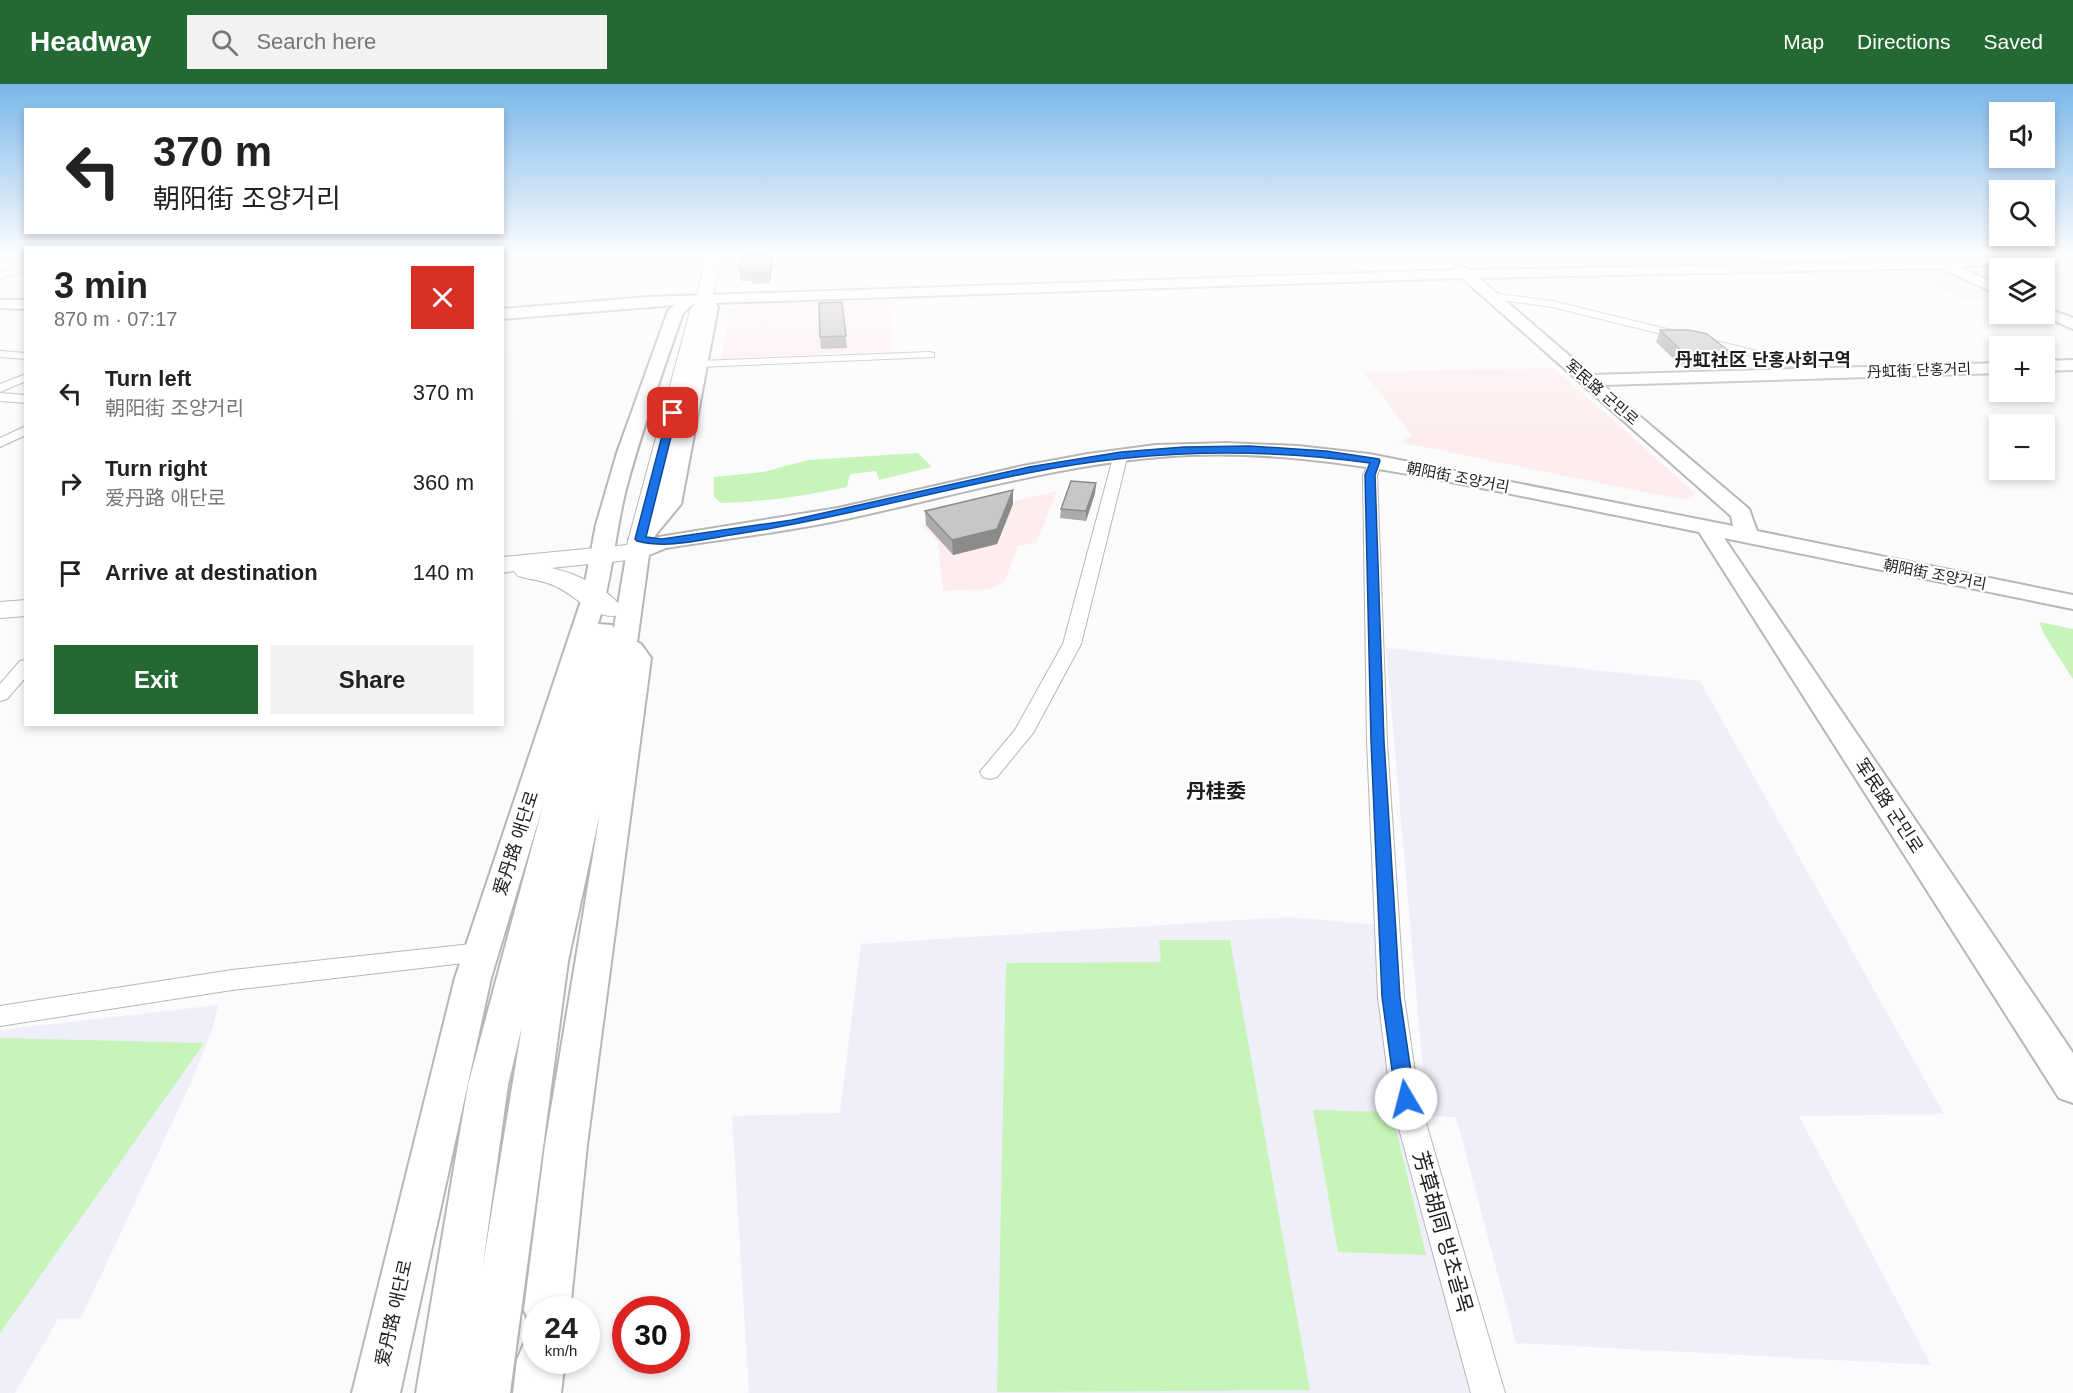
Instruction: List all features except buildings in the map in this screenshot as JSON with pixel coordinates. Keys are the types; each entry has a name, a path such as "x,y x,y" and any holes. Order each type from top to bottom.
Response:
{"main road":[{"name":"爱丹路 애단로","path":"440,1393 488,1085 571,750 690,316"},
{"name":"爱丹路 애단로","path":"627,547 670,504 708,316"},
{"name":"军民路 군민로","path":"1514,316 1741,514 1747,536"},
{"path":"2055,317 2073,324"},
{"path":"2055,366 2073,365"},
{"name":"丹虹街 단홍거리","path":"1587,380 1989,368"},
{"name":"朝阳街 조양거리","path":"504,567 821,518 1029,470 1121,454 1250,449 1326,454 1376,461 2073,602"},
{"name":"军民路 군민로","path":"1706,527 2073,1086"},
{"name":"朝阳街 조양거리","path":"504,553 627,547"},
{"path":"504,567 552,575 580,586 609,615 638,658 566,1145 549,1296"},
{"path":"0,595 24,594"},
{"path":"0,610 24,608"},
{"name":"爱丹路 애단로","path":"376,1393 473,978 609,615"},
{"name":"爱丹路 애단로","path":"486,1393 550,961 609,615"},
{"path":"537,1393 539,1374"}],"street":[{"path":"1602,316 1836,373"},
{"path":"0,354 24,356"},
{"path":"699,364 930,355"},
{"path":"0,388 24,378"},
{"path":"0,397 24,399"},
{"path":"0,443 24,431"},
{"path":"990,772 1023,733 1072,644 1121,454"},
{"name":"芳草胡同 방초골목","path":"1376,461 1370,475 1370,498 1377,741 1391,997 1406,1099 1488,1393"},
{"path":"0,695 24,667"},
{"path":"0,1016 232,980 482,952"}],"shaded area":[{"path":"729,316 890,316 893,351 721,358"},
{"path":"1554,368 1696,494 1684,500 1399,442 1412,436 1364,372"},
{"path":"1057,491 1036,543 1018,546 1004,583 989,589 943,591 938,542 922,525"},
{"path":"1386,648 1700,681 1944,1114 1799,1116 1931,1365 1516,1343 1456,1117 1427,1116"},
{"path":"1288,917 1380,925 1395,1094 1470,1393 749,1393 732,1116 840,1113 861,944"},
{"path":"218,1005 212,1030 192,1080 81,1318 58,1319 15,1393 0,1393 0,1030"}],"green space":[{"path":"918,453 932,467 879,480 876,471 850,474 847,487 784,498 721,503 714,497 714,477 763,472 808,460"},
{"path":"2039,622 2073,629 2073,679 2045,636"},
{"path":"1159,940 1230,940 1310,1390 997,1392 1006,963 1161,962"},
{"path":"0,1038 204,1043 0,1333"},
{"path":"1313,1110 1392,1112 1426,1255 1338,1252"}],"district":[{"name":"丹虹社区 단홍사회구역","path":"1763,360"},
{"name":"丹桂委","path":"1216,791"}],"route":[{"path":"673,413 640,539 662,542 792,523 863,509 1029,470 1121,454 1250,449 1326,454 1376,461 1370,475 1377,741 1391,997 1406,1099"}]}
